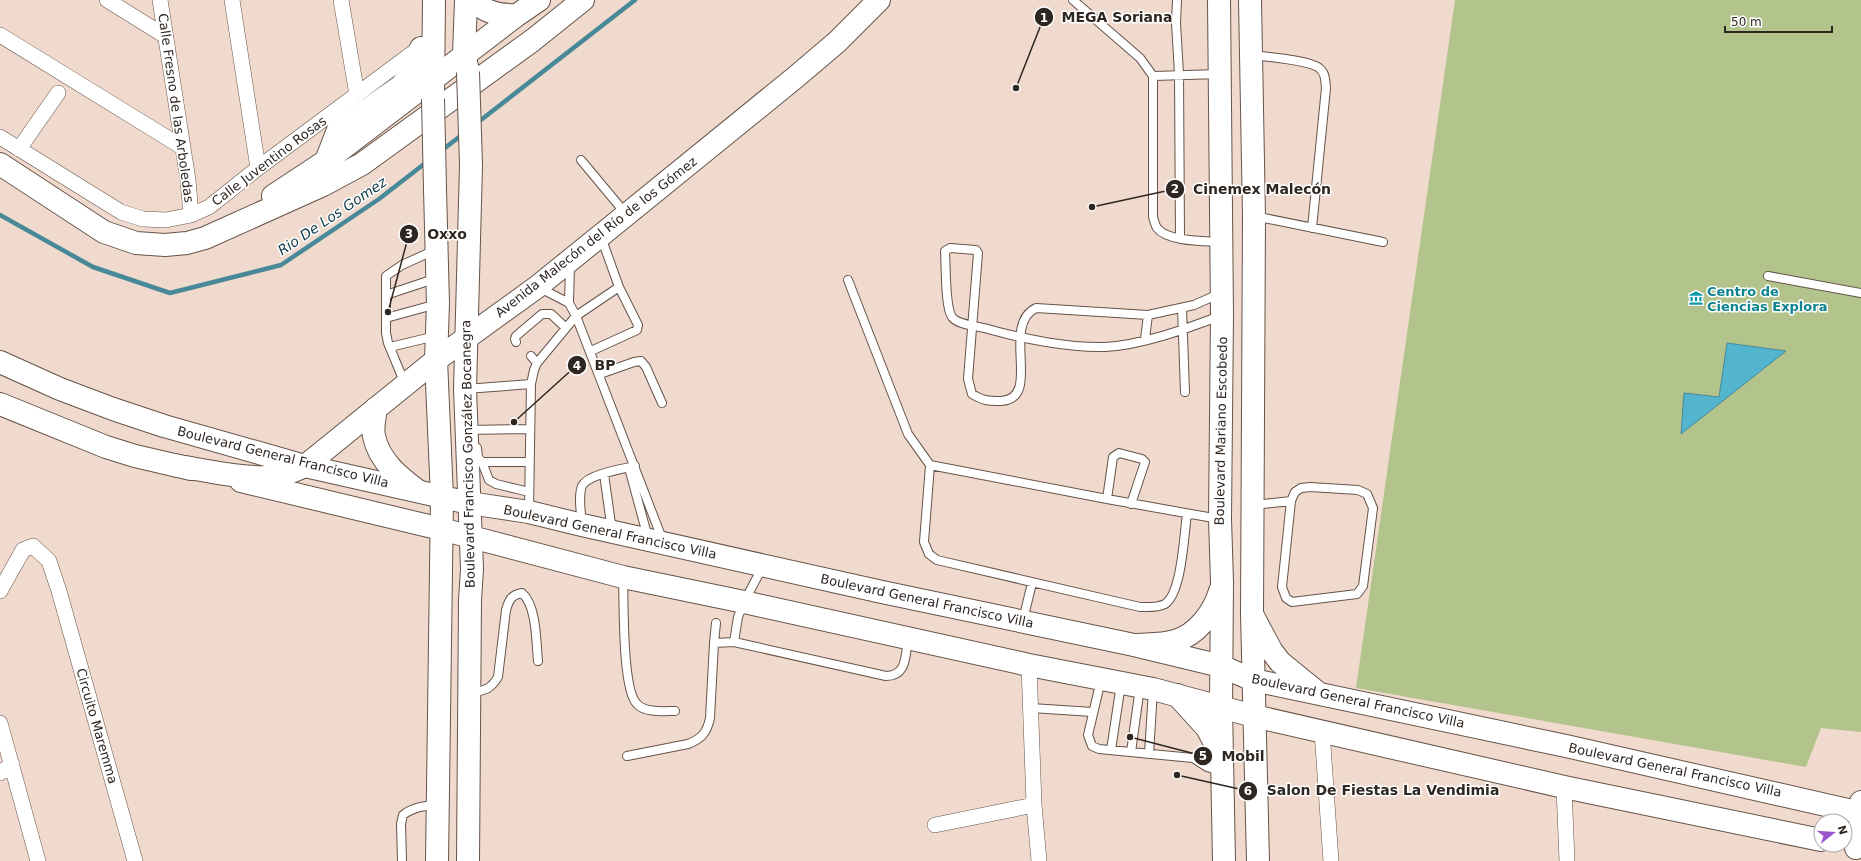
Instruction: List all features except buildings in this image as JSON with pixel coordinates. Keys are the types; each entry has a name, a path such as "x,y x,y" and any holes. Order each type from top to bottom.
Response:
{"main road":[{"name":"Boulevard Francisco González Bocanegra","path":"434,0 433,89 438,278 436,360 442,497 437,861"},
{"name":"Boulevard Francisco González Bocanegra","path":"466,0 466,64 471,165 466,338 472,391 473,428 469,503 472,569 470,600 468,861"},
{"path":"473,0 481,7 494,14 504,16 517,15"},
{"path":"227,228 433,89 466,64 517,15 539,0"},
{"path":"0,164 104,232 136,243 165,245 187,243 205,238 323,185 362,164 533,40 583,0"},
{"name":"Avenida Malecón del Río de los Gómez","path":"174,465 215,472 272,477 283,475 305,466 436,360 570,260 798,76 837,42 879,0"},
{"name":"Boulevard Mariano Escobedo","path":"1220,0 1222,242 1220,519 1222,582 1221,707 1224,861"},
{"path":"1250,0 1254,216 1252,613 1258,861"},
{"path":"326,161 338,130 401,86 415,69 421,48"},
{"path":"1221,74 1242,81 1252,94"},
{"name":"Boulevard General Francisco Villa","path":"0,362 60,389 113,409 164,426 305,466 469,503 529,502 582,525 882,592 1023,620 1134,645 1221,666 1253,680 1317,692 1860,809"},
{"path":"0,404 106,446 174,465 470,536 623,577 1029,665 1177,695 1254,716 1564,787 1813,838"},
{"path":"376,408 374,436 383,457 394,472 418,491"},
{"path":"472,569 490,555 506,546"},
{"path":"1134,645 1175,641 1193,632 1212,610 1222,582"},
{"path":"1252,613 1271,650 1280,662 1317,692"},
{"path":"1177,695 1207,728 1223,765"},
{"path":"1854,847 1860,809"}],"street":[{"path":"107,0 165,36"},
{"name":"Calle Fresno de las Arboledas","path":"160,0 191,215"},
{"path":"232,0 258,168"},
{"path":"341,0 357,95"},
{"path":"421,48 426,37 425,0"},
{"path":"0,35 182,148"},
{"name":"Calle Juventino Rosas","path":"0,137 121,212 143,219 166,220 191,215 209,207 258,168 421,48"},
{"path":"19,149 58,93"},
{"name":"Circuito Maremma","path":"0,591 23,550 33,546 49,561 59,590 135,861"},
{"path":"1029,665 1034,804 1039,861"},
{"path":"0,723 38,861"},
{"path":"1322,731 1331,861"},
{"path":"0,773 12,764"},
{"path":"1564,787 1568,861"},
{"path":"935,825 1034,804"}],"lane":[{"path":"1073,0 1140,58 1153,76 1153,217 1158,229 1166,234 1192,241 1222,242"},
{"path":"1177,0 1176,23 1179,74 1180,238"},
{"path":"1251,55 1309,63 1320,68 1325,75 1326,88 1312,228"},
{"path":"1153,76 1179,74 1221,74"},
{"path":"581,160 626,215"},
{"path":"1254,216 1382,242"},
{"path":"591,351 637,330 638,325 619,286 600,235"},
{"path":"406,385 390,347 386,333 386,295 388,274 437,248"},
{"path":"1221,292 1182,308 1148,315 1036,308 1026,316 1021,338 1021,387 1018,394 1009,400 984,401 972,394 968,379 971,324 978,253 976,250 950,248 945,251 948,308 951,317 958,323 971,324 1021,338 1089,347 1112,346 1183,330 1222,315"},
{"path":"570,260 569,302 600,374 656,542"},
{"path":"1768,276 1861,293"},
{"path":"386,295 438,278"},
{"path":"848,280 908,434 930,465 924,542 929,554 937,560 1140,607 1154,607 1165,603 1173,593 1178,580 1187,514"},
{"path":"537,286 569,302"},
{"path":"530,429 473,428 477,453 489,480 529,502 531,384 537,363 576,316 619,286"},
{"path":"386,318 438,304"},
{"path":"1182,308 1185,392"},
{"path":"516,342 516,336 542,314 552,314 566,328"},
{"path":"1145,339 1148,315"},
{"path":"390,347 437,335"},
{"path":"531,356 537,363"},
{"path":"600,374 641,361 646,367 662,403"},
{"path":"472,391 531,384"},
{"path":"1107,500 1113,457 1118,453 1142,459 1145,462 1131,504"},
{"path":"482,462 529,462"},
{"path":"930,465 1107,500 1220,519"},
{"path":"582,525 582,485 588,479 632,467"},
{"path":"632,467 656,542"},
{"path":"604,474 613,532"},
{"path":"1310,487 1358,490 1367,494 1373,508 1363,586 1357,594 1292,602 1286,598 1282,587 1282,573 1292,501 1295,492 1301,488 1310,487"},
{"path":"1253,504 1292,501"},
{"path":"734,642 738,617 744,602 764,566"},
{"path":"623,577 627,670 631,697 638,706 650,710 675,711"},
{"path":"1023,620 1032,583"},
{"path":"470,693 493,686 498,677 506,610 509,600 514,594 522,593 527,597 531,606 538,662"},
{"path":"627,756 688,744 696,741 704,735 708,728 710,718 716,623"},
{"path":"714,643 734,642 886,676 895,676 901,672 904,666 908,639"},
{"path":"1031,708 1093,712 1129,685"},
{"path":"1111,750 1129,685"},
{"path":"1129,685 1131,752"},
{"path":"1129,685 1149,754"},
{"path":"1093,712 1088,735 1092,746 1111,750 1194,758 1207,768 1223,765"},
{"path":"402,861 401,824 403,815 409,810 419,807 438,805"}],"green space":[{"name":"Centro de Ciencias Explora","path":"1455,0 1861,0 1861,732 1821,728 1806,767 1356,688"}],"water":[{"path":"1727,343 1786,351 1681,434 1684,393 1719,397"}],"waterway":[{"name":"Rio De Los Gomez","path":"477,123 635,0"},
{"name":"Rio De Los Gomez","path":"441,151 463,134"},
{"name":"Rio De Los Gomez","path":"0,215 93,267 170,293 281,265 379,199 428,161"}],"place":[{"name":"MEGA Soriana","path":"1016,88"},
{"name":"Cinemex Malecón","path":"1092,207"},
{"name":"Centro de Ciencias Explora","path":"1696,298"},
{"name":"Oxxo","path":"388,312"},
{"name":"BP","path":"514,422"},
{"name":"Mobil","path":"1130,737"},
{"name":"Salon De Fiestas La Vendimia","path":"1177,775"}]}
